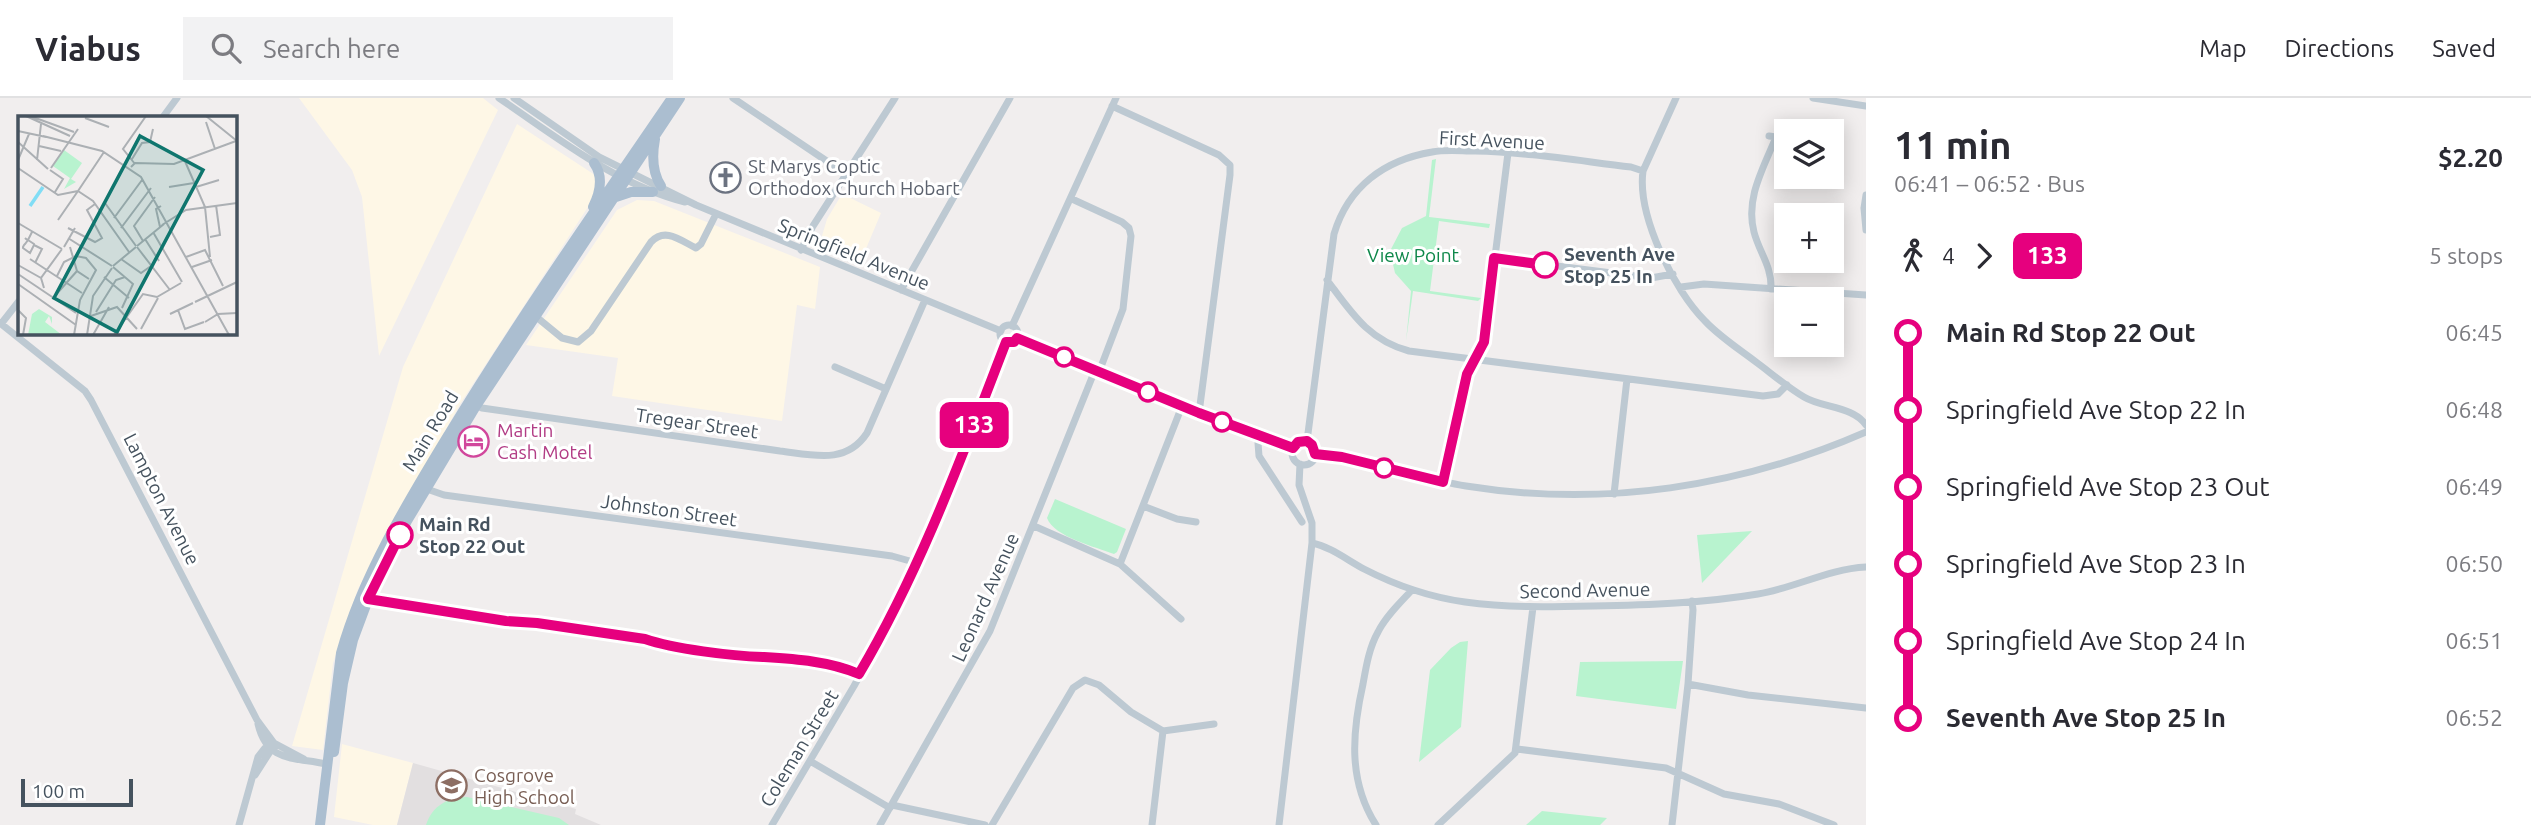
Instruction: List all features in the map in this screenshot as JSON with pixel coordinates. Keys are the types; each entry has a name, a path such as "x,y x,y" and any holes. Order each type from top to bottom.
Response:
{"main road":[{"name":"Main Road","path":"531,313 614,198 625,174 672,98"},
{"name":"Main Road","path":"320,825 347,661 365,597 421,487 472,404 582,230 680,98"},
{"path":"614,198 631,192 657,189 653,158 657,132"},
{"path":"582,230 598,197 600,173 594,163"},
{"name":"Main Road","path":"326,825 330,765"}],"street":[{"path":"164,116 177,98"},
{"path":"499,98 594,163 625,174"},
{"path":"513,98 625,174"},
{"path":"733,98 846,174"},
{"path":"801,250 895,98"},
{"path":"901,290 1010,98"},
{"path":"1676,98 1643,171 1642,190 1646,216 1673,274 1695,310 1713,329 1814,402 1854,414 1866,425"},
{"path":"1813,98 1866,106"},
{"path":"1012,326 1114,102 1219,155 1230,165 1199,413"},
{"path":"1771,289 1771,275 1754,232 1751,207 1754,191 1774,144"},
{"name":"First Avenue","path":"1307,441 1334,234 1342,213 1357,189 1370,178 1408,159 1431,152 1508,153 1631,167 1643,171"},
{"path":"1443,482 1467,374 1485,337 1508,153"},
{"name":"Springfield Avenue","path":"625,174 801,250 1001,331"},
{"path":"1866,195 1866,230"},
{"name":"Leonard Avenue","path":"880,825 984,643 1123,309 1131,236 1129,228 1122,222 1072,199"},
{"path":"531,313 562,338 578,342 597,322 658,234 669,235 696,248 701,244 716,214"},
{"path":"1494,258 1651,278 1673,274"},
{"path":"1327,280 1361,325 1389,345 1409,351 1763,396 1778,394 1787,385"},
{"path":"1681,287 1704,284 1866,295"},
{"name":"Tregear Street","path":"472,404 780,451 833,456 852,449 863,439 925,300"},
{"path":"0,324 18,302"},
{"name":"Lampton Avenue","path":"0,324 85,391 91,400 271,747"},
{"path":"1012,326 1017,332 1017,338 1014,342 1006,342 1001,338 1001,331 1004,327 1012,326"},
{"path":"1017,338 1199,413 1293,448"},
{"name":"Coleman Street","path":"772,825 889,624 943,507 1006,342"},
{"path":"835,367 886,389"},
{"path":"1614,494 1627,379"},
{"path":"1120,564 1182,406"},
{"path":"1315,454 1342,457 1443,482 1516,493 1614,494 1675,488 1741,475 1803,457 1866,432"},
{"path":"1260,437 1259,456 1302,522"},
{"path":"1279,825 1312,543 1312,523 1299,485 1300,464 1293,456 1293,448 1298,442 1307,441 1312,445 1315,454 1310,463 1300,464"},
{"name":"Johnston Street","path":"421,487 444,495 892,556 917,563"},
{"path":"1143,506 1177,519 1196,522"},
{"path":"1034,526 1120,564 1181,619"},
{"name":"Second Avenue","path":"1312,543 1412,590 1465,602 1532,607 1649,605 1692,601 1772,591 1842,569 1866,567"},
{"path":"1376,825 1365,805 1356,774 1354,729 1373,643 1383,623 1412,590"},
{"path":"365,597 715,652 781,657 843,668 859,674"},
{"path":"1672,825 1688,684 1692,601"},
{"path":"1438,825 1510,759 1517,749 1532,607"},
{"path":"992,825 1073,688 1085,680 1100,685 1131,712 1163,732 1214,724"},
{"path":"1688,684 1748,695 1866,708"},
{"name":"Lampton Avenue","path":"257,720 259,731 271,747"},
{"path":"239,825 252,782 259,731"},
{"path":"1152,825 1163,732"},
{"path":"271,747 286,758 330,765"},
{"path":"255,764 261,751 271,747"},
{"path":"252,782 271,747"},
{"path":"1517,749 1655,765 1678,772 1724,794 1779,804 1833,825"},
{"path":"810,761 891,806 985,825"}],"shaded area":[{"path":"299,98 483,98 498,110 379,356 362,197 352,170"},
{"path":"517,124 595,175 592,198 460,404 358,589 333,663 323,750 292,746 403,367"},
{"path":"842,194 881,213 860,263 819,246 827,219"},
{"path":"637,200 654,201 820,267 815,309 797,305 782,421 612,396 618,358 526,345 617,210"},
{"path":"342,744 413,763 397,825 373,825 334,817"},
{"name":"Cosgrove High School","path":"413,763 576,809 575,814 601,825 397,825"}],"green space":[{"name":"View Point","path":"1436,159 1429,217 1490,224 1489,228 1439,221 1430,291 1481,298 1478,301 1413,291 1406,341 1411,291 1395,273 1390,251 1402,228 1426,216 1432,160"},
{"path":"1055,499 1126,529 1117,552 1114,554 1087,545 1058,531 1047,518"},
{"path":"1752,531 1702,583 1697,535"},
{"path":"1468,641 1461,727 1419,762 1430,670 1451,648 1460,642"},
{"path":"1683,661 1676,709 1576,696 1580,662"},
{"path":"467,797 559,818 569,825 426,825 433,812 442,804"},
{"path":"1542,811 1607,818 1600,825 1526,825"}],"bus line":[{"name":"133","path":"400,535 368,599 645,639 715,652 781,657 843,668 859,674 889,624 943,507 1006,342 1014,342 1017,338 1199,413 1293,448 1298,442 1307,441 1312,445 1315,454 1342,457 1443,482 1467,374 1484,342 1494,258 1545,265"}],"place":[{"name":"St Marys Coptic Orthodox Church Hobart","path":"725,177"},
{"name":"Seventh Ave Stop 25 In","path":"1545,265"},
{"name":"Martin Cash Motel","path":"474,441"},
{"name":"Main Rd Stop 22 Out","path":"400,535"},
{"name":"Cosgrove High School","path":"451,786"}]}
